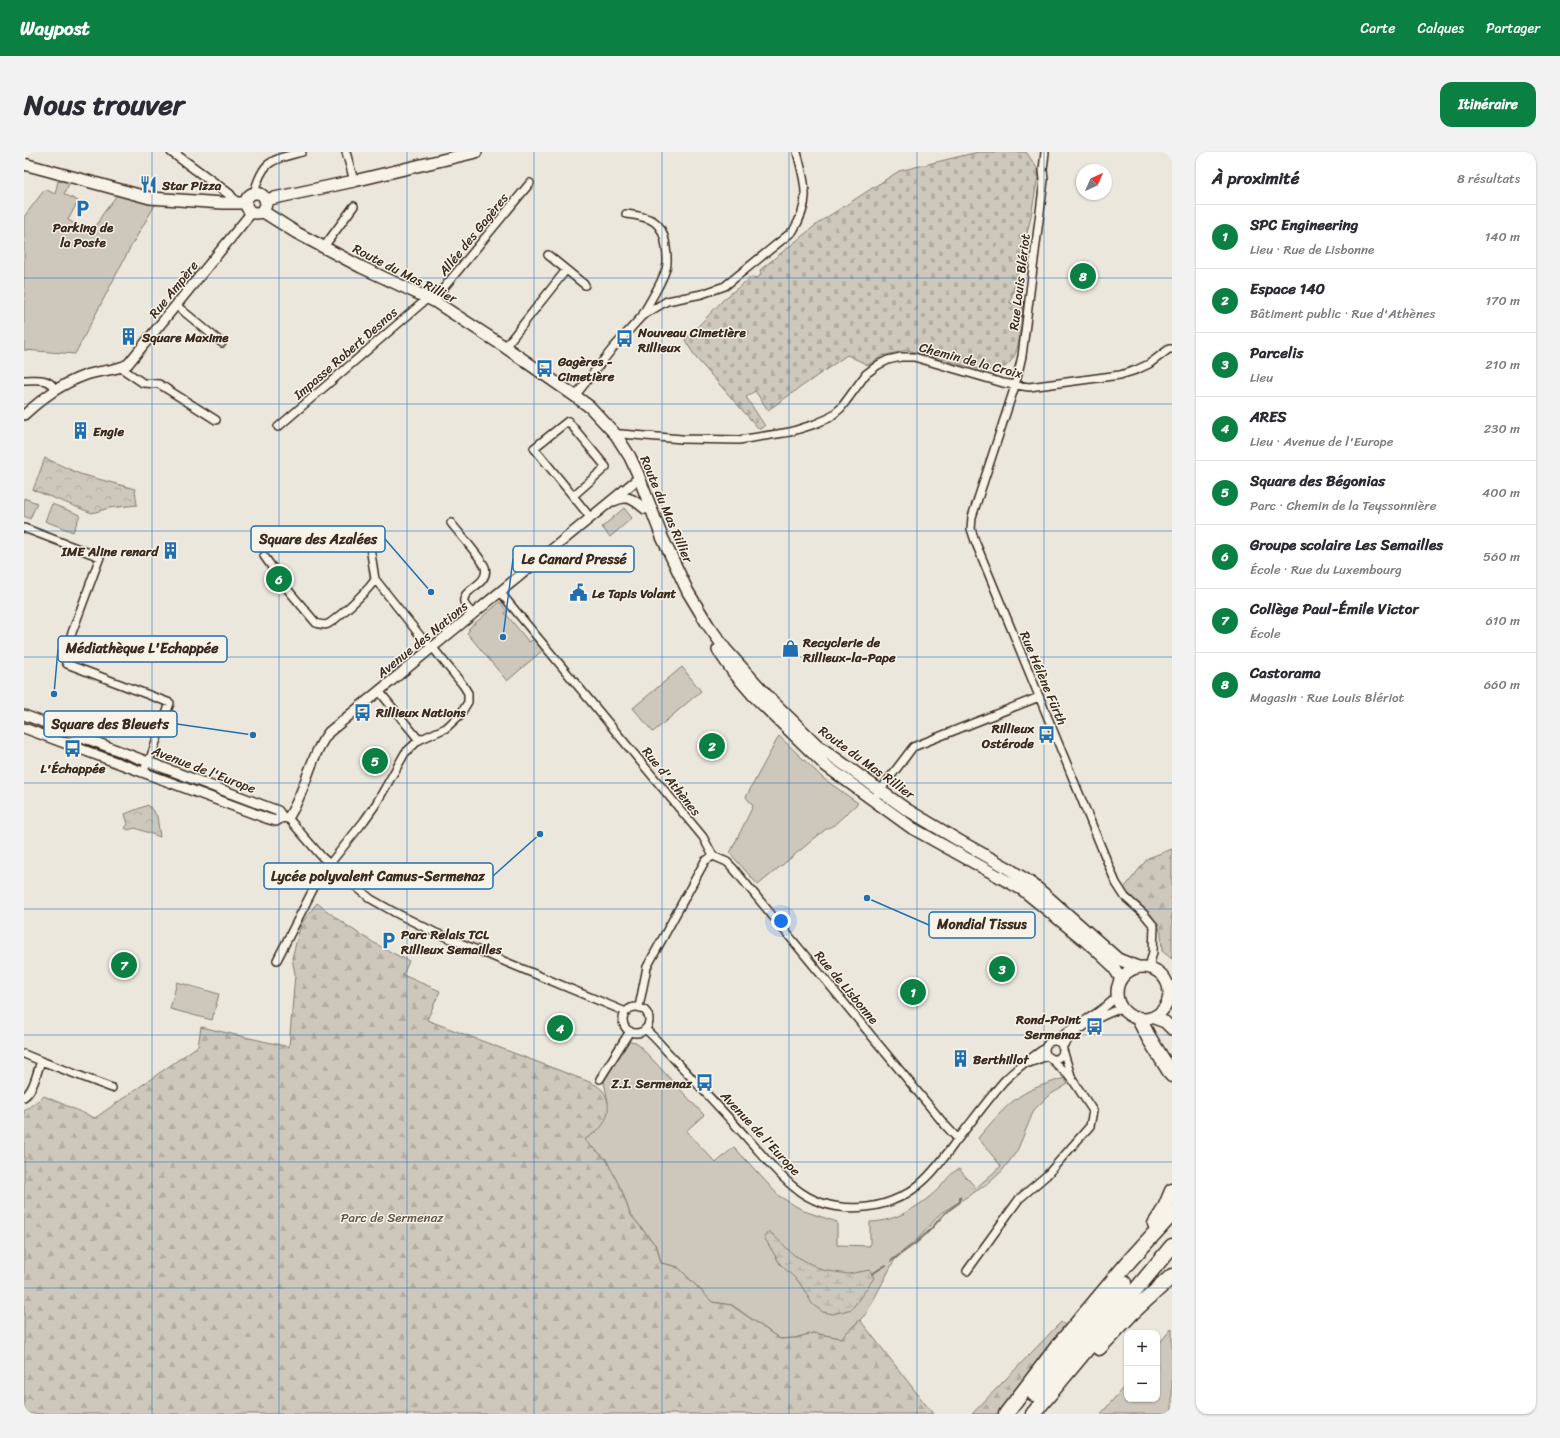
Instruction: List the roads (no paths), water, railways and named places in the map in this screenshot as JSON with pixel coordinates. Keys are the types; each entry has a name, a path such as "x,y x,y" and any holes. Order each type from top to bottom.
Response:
{"highway":[{"path":"1139,1019 1172,1075"},
{"path":"1131,1259 1164,1210 1172,1190"},
{"path":"1006,1414 1058,1346 1131,1259 1172,1214"},
{"path":"1017,1414 1172,1226"},
{"path":"1033,1414 1172,1246"},
{"path":"1073,1366 1102,1346 1133,1312 1172,1276"}],"main road":[{"path":"265,200 354,181 452,155 476,152"},
{"path":"24,164 150,198 223,203 249,207 265,206 265,200 260,194 254,193 248,197 249,207"},
{"name":"Route du Mas Rillier","path":"249,207 323,248 431,299 505,347 575,396 600,416 619,439 688,592 708,625 726,650 770,699 817,745 919,816 1006,867 1030,883 1118,959 1138,967"},
{"name":"Route du Mas Rillier","path":"637,479 645,509 695,616 734,673 753,695 825,765 912,828 1022,890 1093,948 1113,966 1121,979"},
{"path":"1154,1018 1166,1008 1169,1001 1170,985 1161,974 1149,967 1138,967 1125,974 1121,979 1117,996 1122,1008 1132,1017 1139,1019 1154,1018 1164,1022 1172,1029"}],"street":[{"path":"172,152 249,207"},
{"path":"254,193 258,179 266,165 272,160 302,152"},
{"path":"346,152 354,181"},
{"path":"575,396 620,339 642,316 667,301 702,294 725,286 794,231 801,218 805,204 806,190 797,152"},
{"name":"Rue Louis Blériot","path":"1015,386 1022,356 1044,180 1042,170 1045,152"},
{"name":"Allée des Gagères","path":"431,299 437,296 530,183"},
{"path":"323,248 354,206"},
{"name":"Rue Ampère","path":"24,415 62,385 88,374 121,368 131,362 177,306 249,207"},
{"path":"626,214 645,217 654,221 660,227 665,237 667,268 642,316"},
{"path":"548,255 585,285"},
{"path":"505,347 566,270"},
{"name":"Impasse Robert Desnos","path":"278,427 431,299"},
{"path":"177,306 222,343"},
{"name":"Chemin de la Croix","path":"619,439 621,434 682,439 739,440 790,432 829,418 841,408 866,374 888,360 901,357 914,357 1015,386 1029,388 1120,375 1149,364 1169,349 1172,350"},
{"path":"121,368 143,383 159,384 216,420"},
{"path":"24,380 45,381 52,383 55,389"},
{"name":"Rue Hélène Fürth","path":"1015,386 972,517 971,529 1116,883 1125,897 1144,914 1154,926 1153,952 1149,967"},
{"path":"573,496 606,467 568,421 534,448 590,518"},
{"name":"Avenue des Nations","path":"285,818 296,807 320,743 329,732 637,479"},
{"name":"Avenue des Nations","path":"606,506 626,497 632,499 645,509"},
{"path":"451,523 485,566 485,577 466,595 464,600 464,603 473,614"},
{"path":"24,528 100,557 63,657 67,664 170,703 151,756 143,772"},
{"path":"277,960 325,866 329,864 364,821 376,804 405,754 419,740 446,728 460,714 468,702 468,693 463,685 433,648 422,638 375,579 370,547"},
{"path":"264,556 289,591 316,623 322,625 328,624 353,604 368,589 375,579"},
{"name":"Rue d'Athènes","path":"500,592 703,837 713,856"},
{"path":"379,691 419,740"},
{"path":"873,800 913,747 1039,697"},
{"name":"Avenue de l'Europe","path":"24,715 278,811 329,864 371,899 408,920 626,1012"},
{"name":"Avenue de l'Europe","path":"24,728 266,818 276,821 285,818"},
{"path":"639,1007 647,967 705,861 713,856"},
{"name":"Rue de Lisbonne","path":"713,856 727,862 733,868 958,1139"},
{"path":"967,1271 1019,1199 1047,1175 1090,1126 1093,1110 1072,1079 1049,1057 1045,1048 1048,1043 1055,1041 1064,1033 1110,1004 1117,996"},
{"path":"639,1007 647,1012 649,1016 648,1026 638,1033 630,1031 624,1025 624,1016 626,1012 632,1008 639,1007"},
{"path":"1049,1057 1055,1059 1060,1056 1062,1049 1069,1038 1091,1022 1122,1008"},
{"name":"Avenue de l'Europe","path":"645,1029 779,1173 796,1188 811,1198 836,1206 854,1208 874,1206 896,1199 920,1184 931,1174 1003,1082 1045,1048"},
{"path":"600,1079 630,1031"},
{"path":"1055,1041 1060,1043 1072,1079"},
{"path":"24,1054 112,1088"},
{"name":"Avenue de l'Europe","path":"1015,1071 1025,1064 1049,1057"},
{"path":"24,1097 33,1084 41,1061"}],"waterway":[{"path":"891,1261 916,1243 929,1231 945,1213 960,1202 960,1197"},
{"path":"872,1274 886,1265"}],"place":[{"name":"Star Pizza","path":"149,185"},
{"name":"Parking de la Poste","path":"83,208"},
{"name":"Castorama","path":"1083,276"},
{"name":"Square Maxime","path":"129,337"},
{"name":"Nouveau Cimetière Rillieux","path":"625,339"},
{"name":"Gagères - Cimetière","path":"545,368"},
{"name":"Engie","path":"80,431"},
{"name":"IME Aline renard","path":"171,551"},
{"name":"Groupe scolaire Les Semailles","path":"279,579"},
{"name":"Square des Azalées","path":"431,592"},
{"name":"Le Tapis Volant","path":"579,593"},
{"name":"Le Canard Pressé","path":"503,637"},
{"name":"Recyclerie de Rillieux-la-Pape","path":"790,649"},
{"name":"Médiathèque L'Echappée","path":"54,694"},
{"name":"Rillieux Nations","path":"363,712"},
{"name":"Square des Bleuets","path":"253,735"},
{"name":"Rillieux Ostérode","path":"1047,735"},
{"name":"Espace 140","path":"712,746"},
{"name":"L'Échappée","path":"73,749"},
{"name":"Square des Bégonias","path":"375,761"},
{"name":"Lycée polyvalent Camus-Sermenaz","path":"540,834"},
{"name":"Mondial Tissus","path":"867,898"},
{"name":"Parc Relais TCL Rillieux Semailles","path":"388,941"},
{"name":"Collège Paul-Émile Victor","path":"124,965"},
{"name":"Parcelis","path":"1002,969"},
{"name":"SPC Engineering","path":"913,992"},
{"name":"Rond-Point Sermenaz","path":"1094,1026"},
{"name":"ARES","path":"560,1028"},
{"name":"Berthillot","path":"960,1059"},
{"name":"Z.I. Sermenaz","path":"705,1083"}],"park label":[{"name":"Parc de Sermenaz","path":"392,1217"}]}
